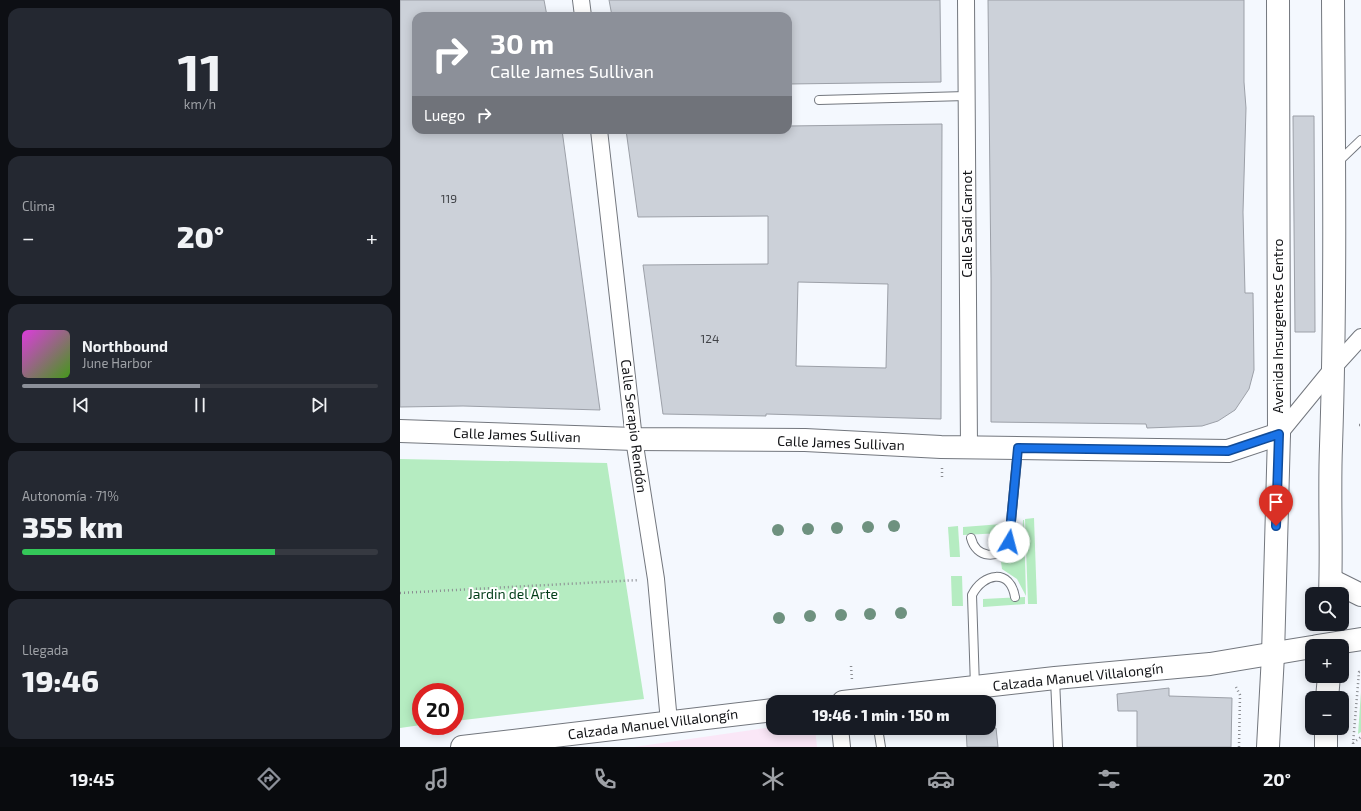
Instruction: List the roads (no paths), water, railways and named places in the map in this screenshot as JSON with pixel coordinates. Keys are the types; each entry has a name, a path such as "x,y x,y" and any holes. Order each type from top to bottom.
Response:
{"main road":[{"name":"Avenida Insurgentes Centro","path":"1268,747 1273,655 1279,434 1278,0"},
{"path":"1330,587 1334,328 1333,0"},
{"name":"Calle James Sullivan","path":"400,431 634,439 805,440 969,448 1228,451 1279,434"},
{"path":"1349,592 1361,595"},
{"name":"Calzada Manuel Villalongín","path":"1349,640 1361,639"},
{"name":"Calzada Manuel Villalongín","path":"917,695 1055,678 1210,664 1273,655 1305,646"},
{"name":"Calzada Manuel Villalongín","path":"462,747 522,743 669,722 766,711"},
{"path":"1326,735 1326,747"}],"street":[{"path":"581,0 582,12"},
{"name":"Calle Sadi Carnot","path":"966,0 969,448"},
{"name":"Calle Serapio Rendón","path":"599,134 634,439 656,579 669,722"},
{"path":"1279,434 1333,368 1361,337"},
{"path":"841,735 842,747"}],"lane":[{"path":"819,100 966,96"},
{"path":"1334,166 1361,140"},
{"path":"971,538 976,550 984,554 993,555 1001,552 1009,542 1018,448"},
{"path":"975,687 972,595 976,587 984,580 993,576 1004,578 1010,584 1015,597"},
{"path":"1055,678 1058,747"},
{"path":"879,735 881,747"}],"park label":[{"name":"Jardin del Arte","path":"513,594"}]}
